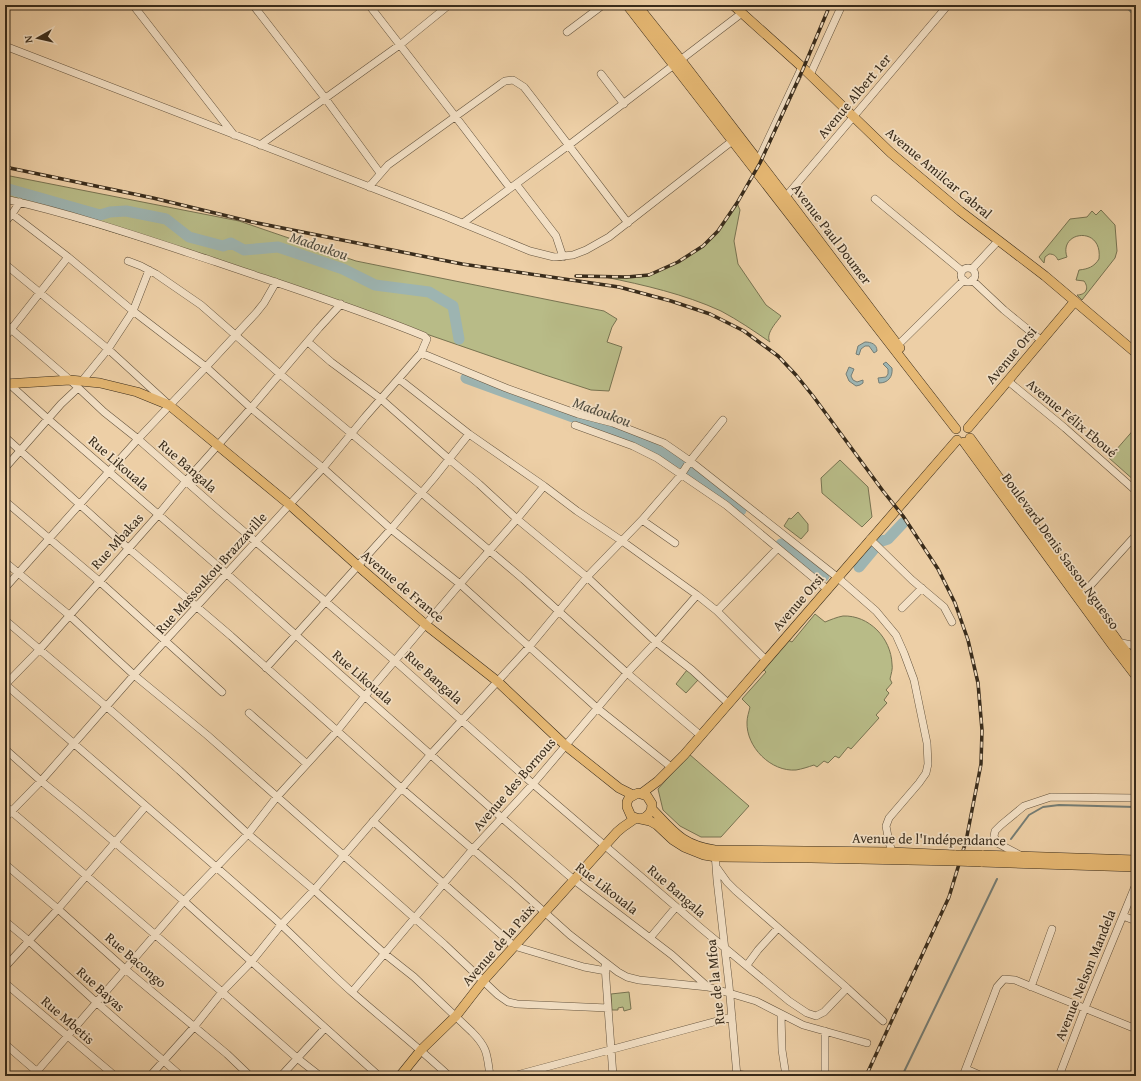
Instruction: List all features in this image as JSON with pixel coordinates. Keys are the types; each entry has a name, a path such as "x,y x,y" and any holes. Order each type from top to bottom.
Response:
{"main road":[{"name":"Avenue Paul Doumer","path":"627,5 659,39 850,288 962,428"},
{"name":"Avenue Paul Doumer","path":"637,5 659,39"},
{"name":"Avenue Amilcar Cabral","path":"733,5 802,67 891,153 998,241 1045,276 1136,353"},
{"name":"Avenue Paul Doumer","path":"850,288 898,345 962,428"},
{"name":"Avenue Orsi","path":"962,428 1008,381 1075,301"},
{"name":"Avenue de France","path":"6,383 70,380 80,384 100,382 137,392 169,405 290,505 426,625 497,681 565,745 632,800"},
{"path":"962,428 971,433 964,440 955,433 962,428"},
{"name":"Avenue Orsi","path":"658,781 766,660 870,539 964,440"},
{"name":"Boulevard Denis Sassou Nguesso","path":"964,440 1081,596 1132,660 1136,676"},
{"name":"Boulevard Denis Sassou Nguesso","path":"1081,596 1109,641 1132,660"},
{"path":"617,832 623,827 650,814 652,809 650,799 658,781"},
{"path":"617,832 632,800 658,781"},
{"path":"632,800 650,799"},
{"path":"632,800 631,816 638,819"},
{"name":"Avenue de l'Indépendance","path":"652,809 686,842 718,854 956,858 1136,868"},
{"name":"Avenue de l'Indépendance","path":"638,819 650,821 684,847 704,855 892,852 956,858"},
{"name":"Avenue de la Paix","path":"400,1076 422,1050 456,1016 484,980 617,832"},
{"name":"Avenue de l'Indépendance","path":"982,859 1022,856 1136,860"}],"street":[{"path":"133,5 234,135"},
{"path":"253,5 325,98 380,173"},
{"path":"369,5 455,116 556,236 563,257"},
{"path":"260,145 400,44 449,5"},
{"path":"567,32 603,5"},
{"path":"810,75 842,5"},
{"name":"Avenue Albert 1er","path":"783,200 841,131 854,118 948,5"},
{"path":"463,223 624,104 742,13"},
{"path":"5,46 542,255 563,257 573,255 598,244 628,223 736,138"},
{"path":"756,165 802,67"},
{"path":"601,74 624,104"},
{"path":"369,187 388,165 505,81 513,80 524,87 628,223"},
{"path":"5,199 88,220 341,304"},
{"path":"875,199 962,271"},
{"path":"5,222 20,202"},
{"path":"12,214 68,257 133,311 206,367 251,408 323,468 391,528 460,584 597,708 671,768"},
{"path":"972,270 998,241"},
{"path":"5,337 8,327 68,257"},
{"path":"128,262 149,270 189,296 523,579 627,673 700,735"},
{"path":"5,264 108,349 169,405"},
{"path":"966,268 972,270 975,276 972,280 967,282 961,276 962,271 966,268"},
{"path":"5,468 80,384 108,349 133,311 149,270"},
{"path":"898,345 964,280"},
{"path":"972,280 1004,310 1042,341"},
{"path":"5,588 169,405 236,335 264,302 276,282"},
{"name":"Rue Massoukou Brazzaville","path":"5,818 290,505 421,353 427,338 424,336 379,317 341,304"},
{"name":"Rue Mbakas","path":"5,685 40,649 341,304"},
{"path":"8,327 70,380"},
{"path":"308,342 331,362 381,399 518,519 587,577 656,642 692,670 728,703"},
{"path":"421,353 506,388 578,414 613,422 664,443 690,461 837,577 876,611 896,635 914,680 927,743 928,764 926,774 920,783 889,818 886,826 892,852"},
{"path":"399,378 469,434 544,486 577,512 697,595 717,611 766,660"},
{"name":"Avenue Félix Eboué","path":"1008,381 1136,490"},
{"name":"Rue Likouala","path":"6,383 227,574 295,636 574,880 672,955 708,987"},
{"name":"Rue Bangala","path":"80,384 104,412 138,439 396,661 533,784 676,907 789,1001 807,1013 816,1016 824,1012 847,988"},
{"path":"150,1076 194,1027 222,992 252,961 281,925 314,890 342,855 431,754 529,647 587,577 642,520 681,475 690,461 723,420"},
{"path":"575,425 633,446 657,458 726,505 827,590"},
{"path":"266,668 391,528 469,434"},
{"path":"5,437 128,548 401,788 570,935 604,962 627,977 639,980 708,987 756,1001 802,1025 825,1030 867,1043"},
{"path":"5,1044 37,1075 66,1036 184,901 248,834 276,798 337,731 460,584 518,519 544,486"},
{"path":"5,501 99,581 222,692"},
{"path":"642,520 675,543"},
{"path":"1081,596 1136,535"},
{"path":"870,539 944,607 952,622"},
{"path":"717,611 777,549"},
{"path":"5,562 69,615 134,675 207,735 276,798 484,980 498,995 508,1002 517,1004 608,1008"},
{"path":"902,608 922,588"},
{"name":"Avenue des Bornous","path":"352,992 386,954 472,850 533,784 627,673 697,595"},
{"path":"5,620 179,770 248,834 414,977 456,1016 481,1041 486,1051 490,1076"},
{"path":"1109,641 1136,646"},
{"path":"5,685 216,867 281,925 352,992 422,1050 449,1076"},
{"path":"249,713 307,764"},
{"path":"5,749 40,781 184,901 379,1076"},
{"path":"1022,856 999,844 994,836 995,831 1000,825 1024,806 1051,797 1136,798"},
{"path":"5,806 297,1058 320,1076"},
{"path":"5,967 87,876 146,806"},
{"path":"373,821 514,946 584,967 606,971"},
{"name":"Rue de la Mfoa","path":"718,854 718,886 732,1017 735,1075"},
{"name":"Rue Bacongo","path":"5,864 125,969 227,1054 250,1076"},
{"path":"718,870 731,886 883,1021"},
{"name":"Avenue Nelson Mandela","path":"1059,1076 1084,1008 1136,884"},
{"path":"650,938 676,907"},
{"path":"1123,916 1136,921"},
{"name":"Rue Bayas","path":"5,921 181,1076"},
{"path":"747,965 758,950 778,928"},
{"path":"1031,987 1052,929"},
{"path":"604,962 606,971 613,1076"},
{"path":"982,1076 964,1072 998,987 1004,979 1015,980 1136,1029"},
{"name":"Rue Mbetis","path":"5,983 115,1076"},
{"path":"781,1015 782,1050 786,1076"},
{"path":"513,1076 732,1017"},
{"path":"281,1076 325,1028"},
{"path":"825,1030 825,1076"},
{"path":"735,1075 750,1076"}],"green space":[{"path":"5,175 239,221 356,261 604,311 617,319 612,327 607,342 622,347 609,391 591,390 276,282 5,199"},
{"path":"737,203 740,210 734,241 738,264 766,305 781,316 770,332 770,342 734,318 707,305 664,291 605,277 649,275 678,262 703,246 718,231"},
{"path":"1101,210 1115,225 1117,251 1115,258 1082,300 1077,295 1084,293 1087,287 1084,281 1076,280 1079,270 1090,267 1099,259 1098,248 1094,241 1088,237 1074,237 1066,248 1067,257 1058,260 1052,254 1049,254 1045,257 1044,263 1039,257 1070,219 1087,217 1092,211 1096,215"},
{"path":"1136,427 1136,482 1109,458"},
{"path":"840,460 868,487 872,517 862,527 822,493 821,478"},
{"path":"798,512 808,524 808,531 801,539 784,526 789,518 791,519"},
{"path":"815,614 825,622 843,616 861,619 877,630 888,645 891,654 892,668 890,679 892,683 886,690 889,693 884,700 887,703 876,715 879,718 851,749 848,747 839,758 835,756 828,763 824,761 817,767 814,765 803,769 787,770 769,762 755,749 748,731 747,720 750,707 742,699 766,672 763,669 788,640 792,642"},
{"path":"687,670 698,680 686,693 676,684"},
{"path":"689,754 749,806 721,837 701,837 680,826 663,810 658,789"},
{"path":"629,992 631,1009 624,1011 623,1007 618,1008 618,1010 612,1010 611,994"}],"water":[{"path":"1124,5 1136,5 1136,18"},
{"path":"865,342 873,344 877,351 874,353 869,346 865,346 861,349 859,355 856,354 858,346"},
{"path":"886,362 892,368 891,377 885,382 879,383 878,378 886,377 888,374 888,369 883,364"},
{"path":"849,367 854,369 851,376 853,380 857,382 863,380 863,383 856,386 849,381 846,374"}],"waterway":[{"name":"Madoukou","path":"5,188 100,215 110,212 126,211 166,219 189,237 223,246 231,243 244,250 278,247 343,269 375,285 429,292 453,306 459,339"},
{"name":"Madoukou","path":"466,378 639,441 681,463"},
{"name":"Madoukou","path":"691,471 741,510"},
{"name":"Madoukou","path":"879,542 888,539 903,523"},
{"name":"Madoukou","path":"781,544 824,576"},
{"name":"Madoukou","path":"859,567 874,549"},
{"path":"1011,839 1029,815 1043,807 1059,805 1136,807"},
{"path":"902,1076 997,879"}],"railway":[{"path":"576,276 627,277 649,275 678,262 703,246 718,231 737,203 760,163 803,69 830,5"},
{"path":"5,167 153,198 252,222 462,264 619,287 671,301 710,314 744,331 778,356 796,375 903,516 938,569 955,603 968,640 978,683 982,730 981,764 966,841 949,897 866,1076"}]}
